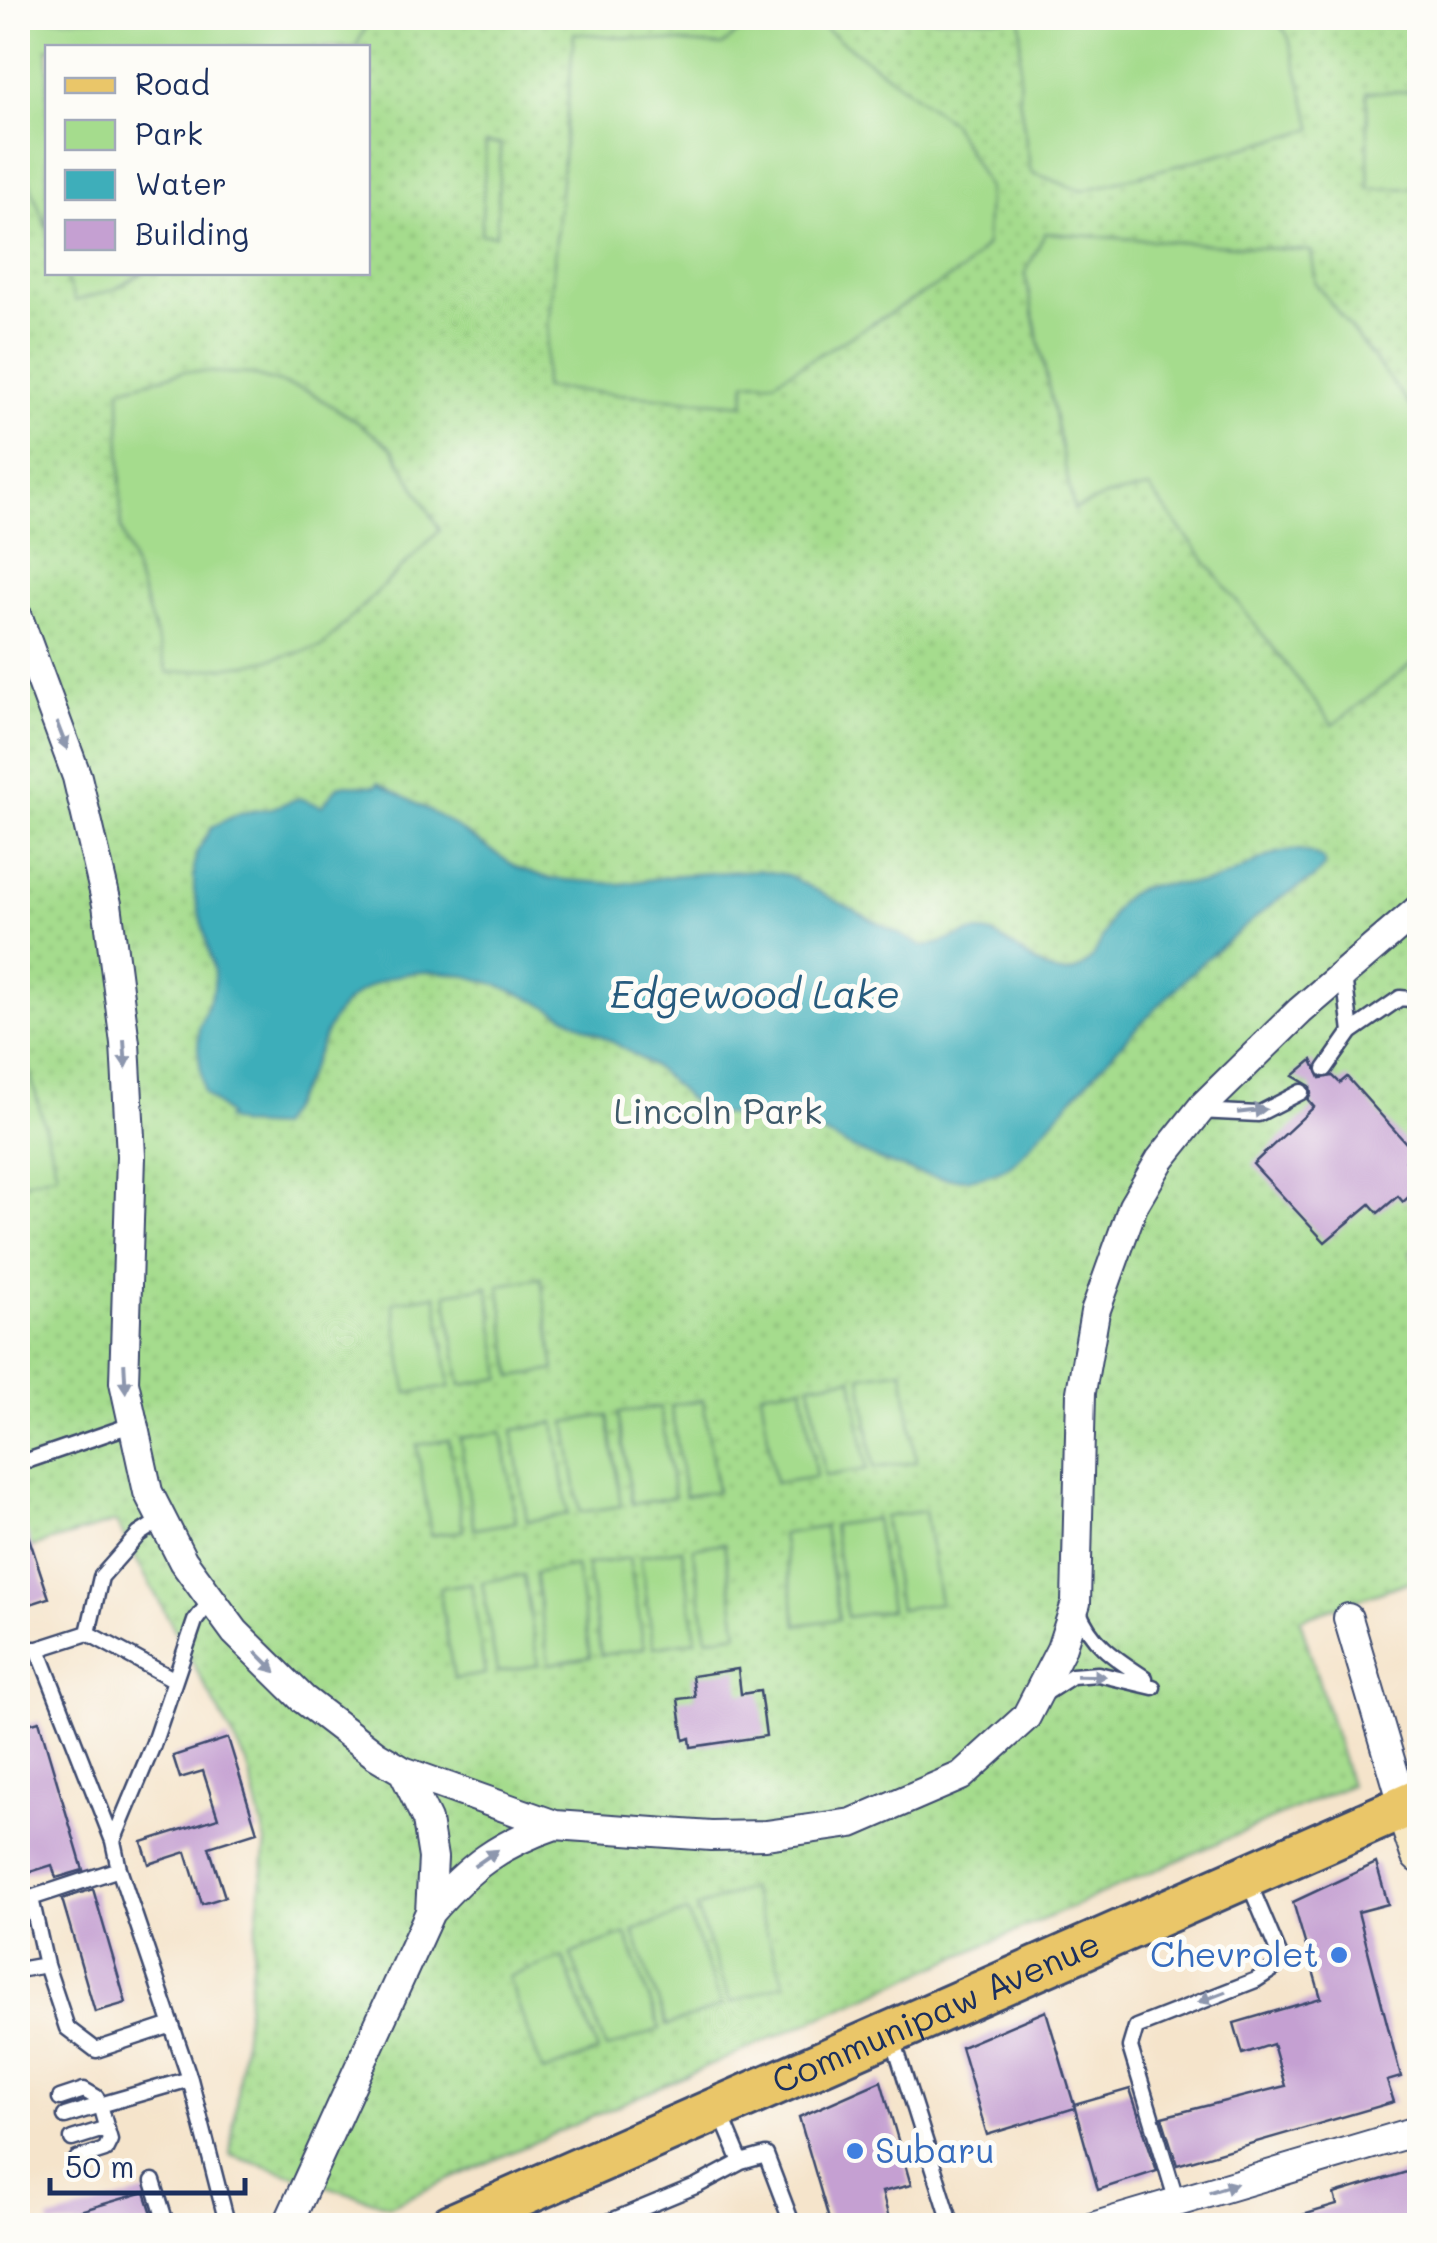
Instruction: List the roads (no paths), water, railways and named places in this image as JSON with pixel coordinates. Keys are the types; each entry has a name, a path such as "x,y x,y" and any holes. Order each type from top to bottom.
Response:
{"main road":[{"name":"Communipaw Avenue","path":"451,2226 1412,1803"}],"street":[{"path":"18,617 23,642 78,777 108,904 125,1043 131,1156 124,1382 148,1492 183,1560 235,1632 303,1700 376,1755 403,1770 555,1824 712,1836 766,1835 852,1823 961,1776 1026,1717 1062,1649 1076,1604 1081,1392 1094,1312 1133,1206 1160,1160 1199,1111 1300,1011 1420,908"},
{"path":"1348,1618 1392,1774 1412,1803 1420,1854"},
{"path":"403,1770 427,1820 433,1858 430,1912"},
{"path":"287,2226 430,1912 484,1858 520,1836 555,1824"},
{"path":"1096,2226 1420,2130"}],"lane":[{"path":"1344,975 1351,1032"},
{"path":"1325,1069 1351,1032 1400,998 1420,1000"},
{"path":"1199,1111 1258,1114 1301,1092"},
{"path":"18,1464 131,1424"},
{"path":"88,1634 101,1577 138,1534 162,1519"},
{"path":"113,1841 153,1745 195,1621 212,1600"},
{"path":"1035,1700 1072,1676 1098,1674 1149,1682 1105,1651 1084,1628 1076,1604"},
{"path":"18,1648 38,1648 88,1634 175,1680"},
{"path":"38,1648 113,1841 190,2079 226,2219 232,2226"},
{"path":"119,1869 24,1900 67,2028 96,2050 172,2025"},
{"path":"1177,2202 1130,2047 1136,2027 1256,1980 1276,1967 1280,1954 1247,1877"},
{"path":"18,1970 46,1965"},
{"path":"891,2033 952,2226"},
{"path":"65,2116 190,2079"},
{"path":"60,2098 84,2090 96,2096 107,2128 110,2140 105,2150 77,2159"},
{"path":"719,2109 741,2162"},
{"path":"72,2140 107,2128"},
{"path":"599,2226 698,2185 741,2162 766,2155 793,2226"},
{"path":"153,2181 167,2226"}],"water":[{"name":"Edgewood Lake","path":"378,783 442,818 518,868 551,879 620,884 758,870 787,875 922,946 972,933 989,933 1043,967 1065,973 1086,964 1116,908 1142,888 1209,882 1272,855 1294,850 1323,859 1325,866 1202,962 1131,1033 1015,1162 976,1178 954,1179 911,1171 787,1120 725,1115 705,1109 643,1060 554,1010 497,985 438,972 409,973 380,981 345,1004 332,1020 278,1127 241,1125 225,1119 228,1115 204,1093 198,1049 199,1027 214,988 214,971 194,891 197,852 212,827 240,813 272,808 299,798 322,806 339,785"}],"place":[{"name":"Chevrolet","path":"1339,1955"},
{"name":"Subaru","path":"855,2151"}],"park label":[{"name":"Lincoln Park","path":"718,1112"}]}
